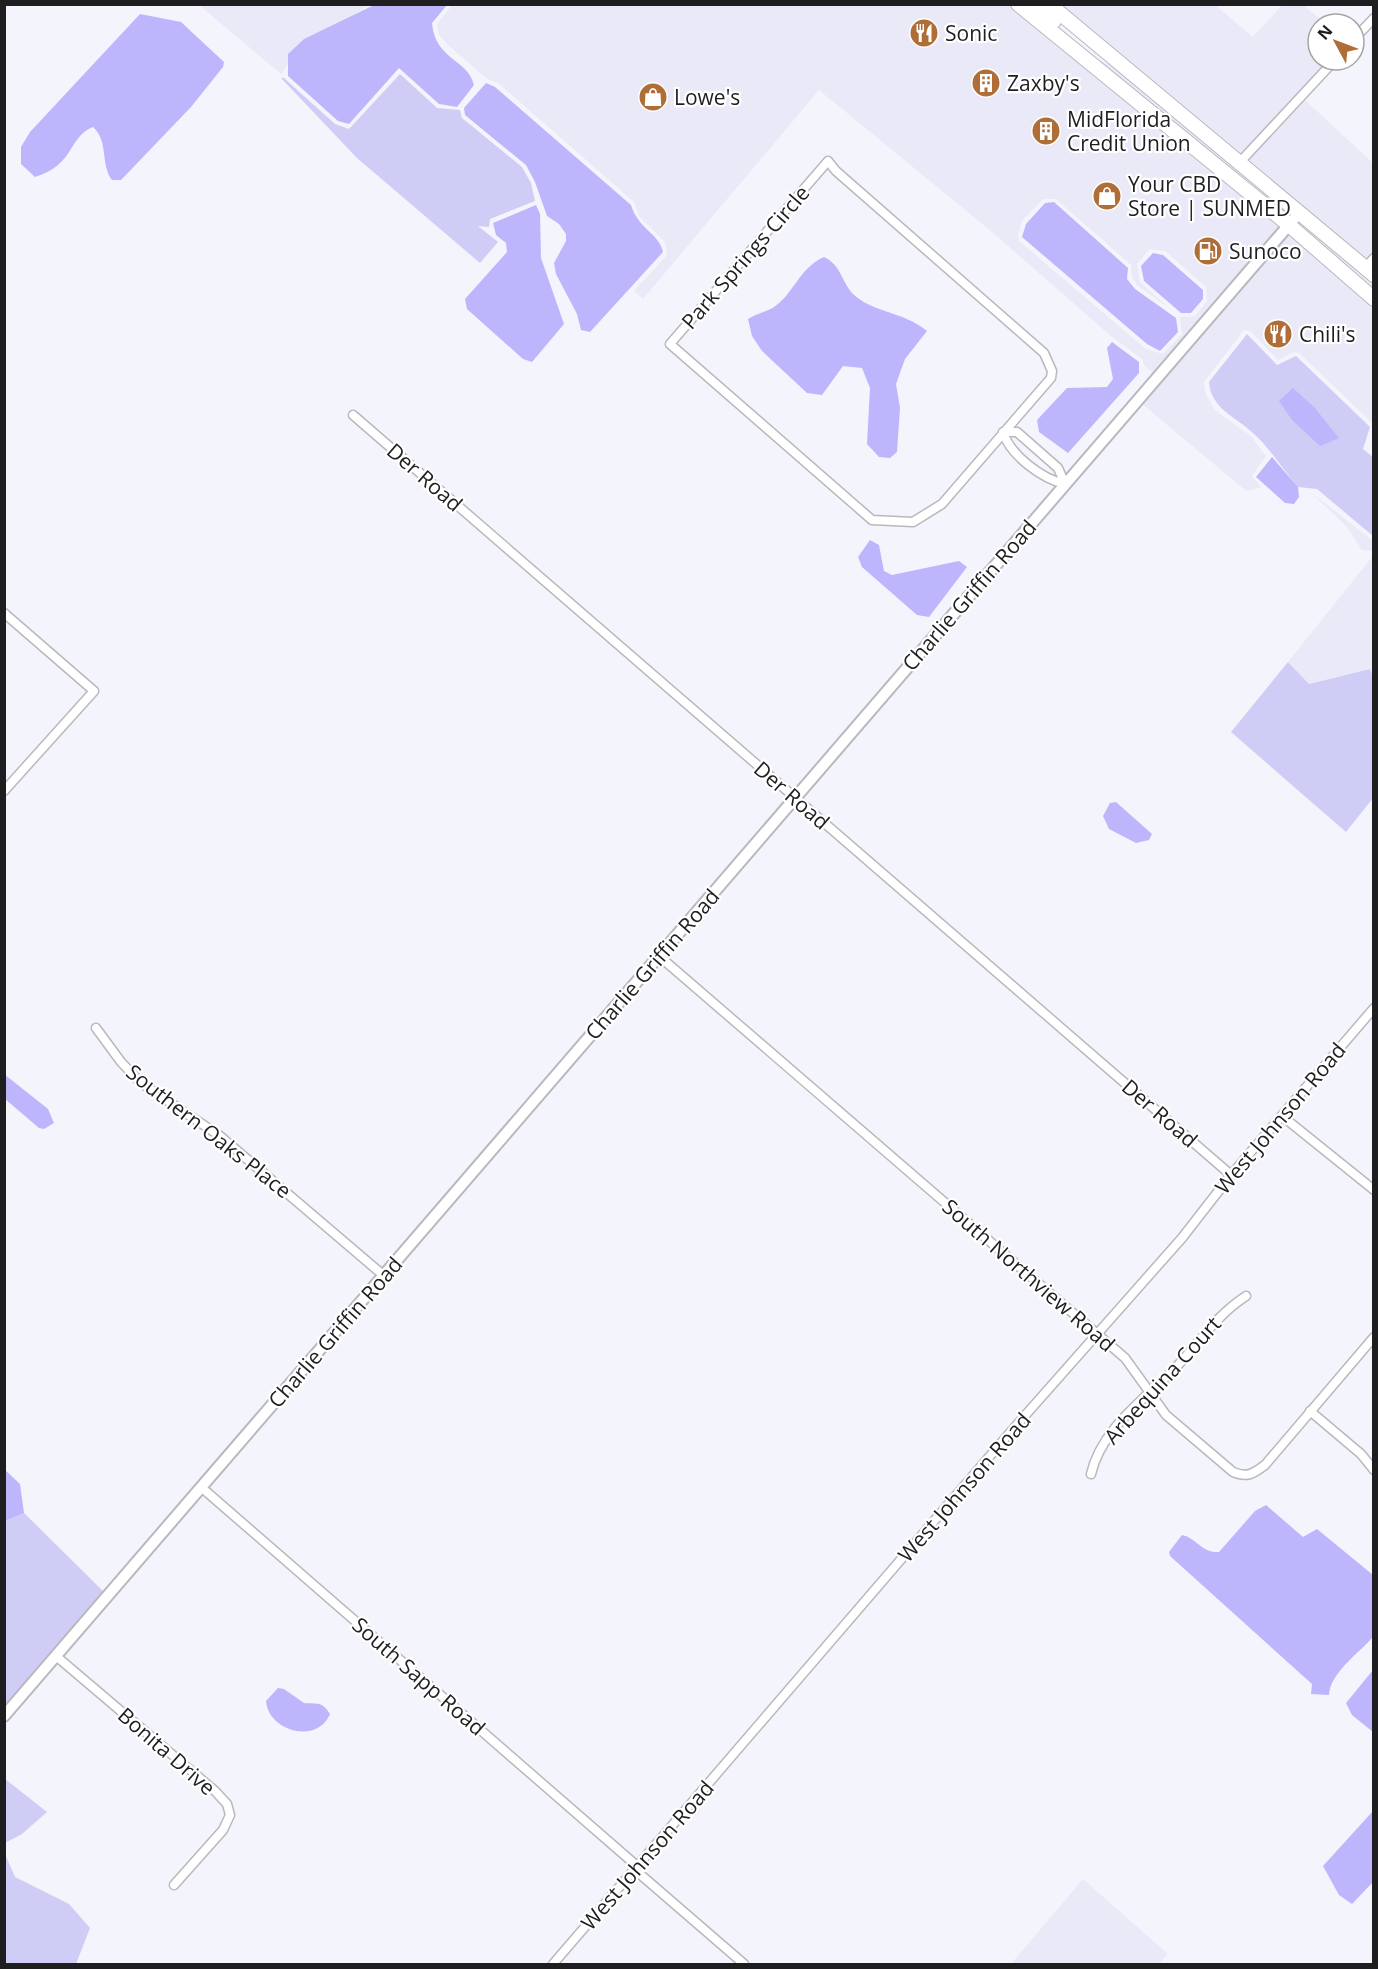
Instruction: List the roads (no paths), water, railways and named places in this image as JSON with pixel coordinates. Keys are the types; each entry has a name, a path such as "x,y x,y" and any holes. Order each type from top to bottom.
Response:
{"main road":[{"path":"1018,4 1289,225 1374,299"},
{"path":"1034,4 1093,52 1121,64"},
{"path":"1049,4 1300,212 1371,267"}],"street":[{"path":"1240,162 1324,72"},
{"name":"Park Springs Circle","path":"828,161 861,194 1044,354 1052,370 1051,378 1003,432 942,504 913,522 872,520 670,344 828,161"},
{"name":"Charlie Griffin Road","path":"4,1716 1300,212"},
{"name":"Der Road","path":"352,415 1231,1175"},
{"path":"1003,432 1017,432 1058,468 1065,484 1050,481 1007,444 1003,432"},
{"path":"4,613 94,691 4,791"},
{"name":"South Northview Road","path":"659,956 1125,1358 1166,1415 1219,1462 1243,1476 1253,1474 1265,1465 1374,1337"},
{"name":"West Johnson Road","path":"553,1965 1014,1428 1182,1238 1231,1175 1374,1008"},
{"name":"Southern Oaks Place","path":"96,1028 141,1083 220,1136 383,1275"},
{"path":"1282,1116 1374,1190"},
{"name":"Arbequina Court","path":"1090,1474 1102,1445 1149,1392 1179,1365 1224,1311 1246,1296"},
{"path":"1310,1411 1361,1454 1374,1470"},
{"name":"South Sapp Road","path":"201,1487 637,1866 641,1875 744,1965"},
{"name":"Bonita Drive","path":"56,1656 215,1791 227,1804 230,1815 223,1830 174,1885"}],"place":[{"name":"Sonic","path":"924,33"},
{"name":"Zaxby's","path":"986,83"},
{"name":"Lowe's","path":"653,97"},
{"name":"MidFlorida Credit Union","path":"1046,131"},
{"name":"Your CBD Store | SUNMED","path":"1107,196"},
{"name":"Sunoco","path":"1208,251"},
{"name":"Chili's","path":"1278,334"}]}
